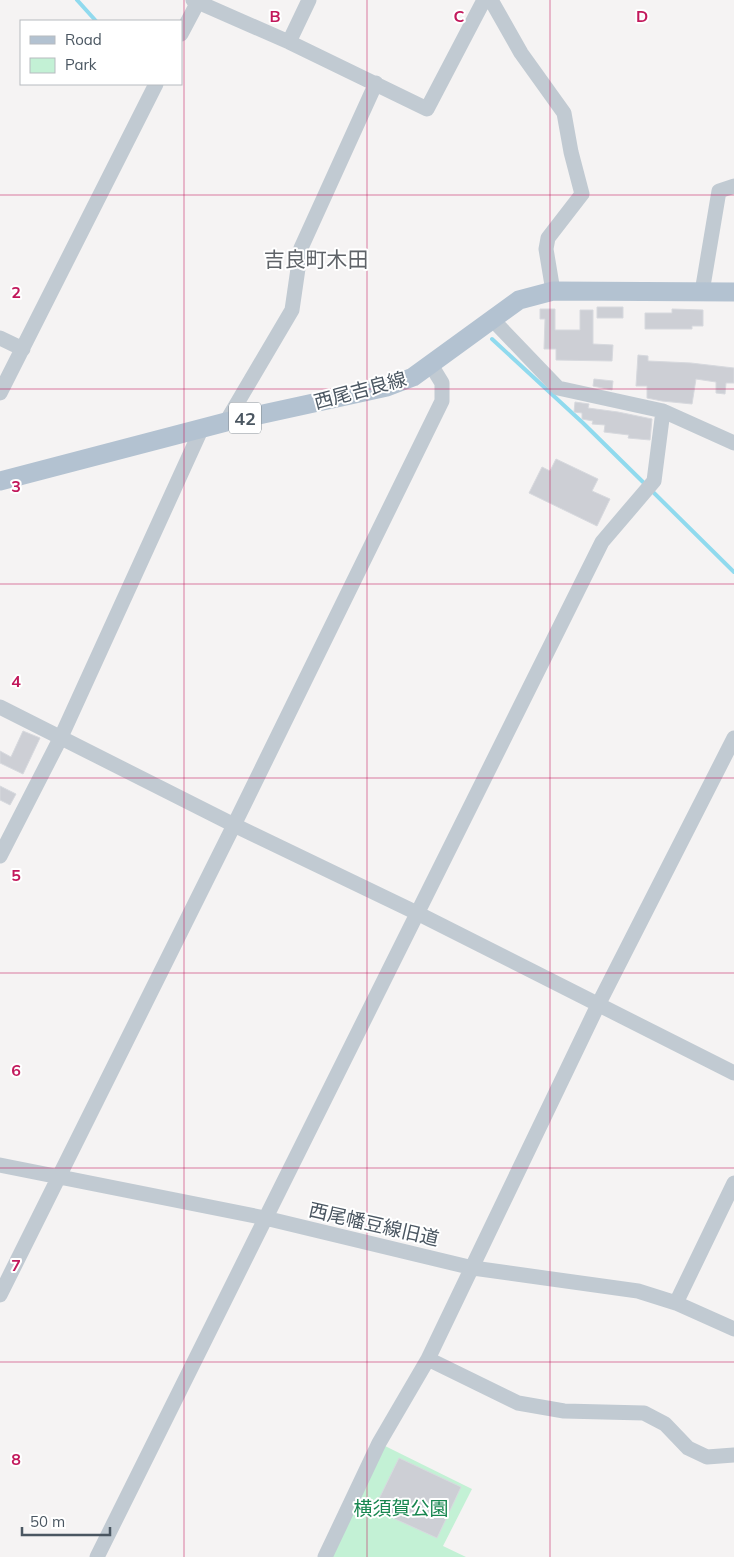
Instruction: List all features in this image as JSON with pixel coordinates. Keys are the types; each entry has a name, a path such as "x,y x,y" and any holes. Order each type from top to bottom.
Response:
{"main road":[{"name":"西尾吉良線","path":"0,481 226,422 387,387 414,377 519,300 553,290 734,292"}],"street":[{"path":"289,42 310,0"},
{"path":"182,32 196,1 289,42 427,109 484,0"},
{"path":"491,0 521,53 564,113 567,122 571,152 582,194 548,238 546,249 553,290"},
{"path":"226,422 292,310 302,248 376,83"},
{"path":"0,393 155,85"},
{"path":"702,292 719,191 734,186"},
{"path":"485,324 558,388 662,411 734,443"},
{"path":"0,338 23,349"},
{"path":"0,1295 442,401 442,383 431,365"},
{"path":"97,1557 602,542 653,482 662,411"},
{"path":"0,856 61,737 201,430"},
{"path":"0,707 234,825 417,913 734,1073"},
{"path":"325,1557 379,1442 428,1359 598,1005 734,738"},
{"name":"西尾幡豆線旧道","path":"0,1165 265,1218 473,1268 638,1291 676,1303 734,1329"},
{"path":"676,1303 734,1183"},
{"path":"428,1359 518,1403 564,1411 644,1412 665,1424 688,1448 707,1457 734,1454"}],"green space":[{"name":"横須賀公園","path":"379,1443 472,1489 443,1546 466,1557 325,1557"}],"building":[{"path":"597,307 623,307 623,318 597,318"},
{"path":"540,309 555,309 555,330 580,330 580,310 593,310 593,344 613,345 612,361 556,360 556,349 544,349 545,319 540,319"},
{"path":"672,309 703,310 703,326 692,326 692,329 645,329 645,313 672,313"},
{"path":"638,355 648,356 648,361 734,368 734,383 726,383 725,394 716,393 716,382 696,379 692,404 647,398 647,386 636,386"},
{"path":"594,379 613,381 612,390 593,386"},
{"path":"575,402 589,404 588,408 652,419 650,440 628,438 629,435 604,432 605,425 592,424 593,421 582,419 582,413 574,412"},
{"path":"556,459 598,479 592,491 610,499 597,526 529,493 542,467 550,471"},
{"path":"23,731 40,738 23,774 0,763 0,751 11,757"},
{"path":"0,786 16,794 10,805 0,800"},
{"path":"399,1458 461,1487 437,1538 382,1513 387,1503 379,1499"}],"waterway":[{"path":"77,0 95,20"},
{"path":"492,339 583,423 646,485"},
{"path":"651,490 734,572"}],"district":[{"name":"吉良町木田","path":"316,259"}]}
